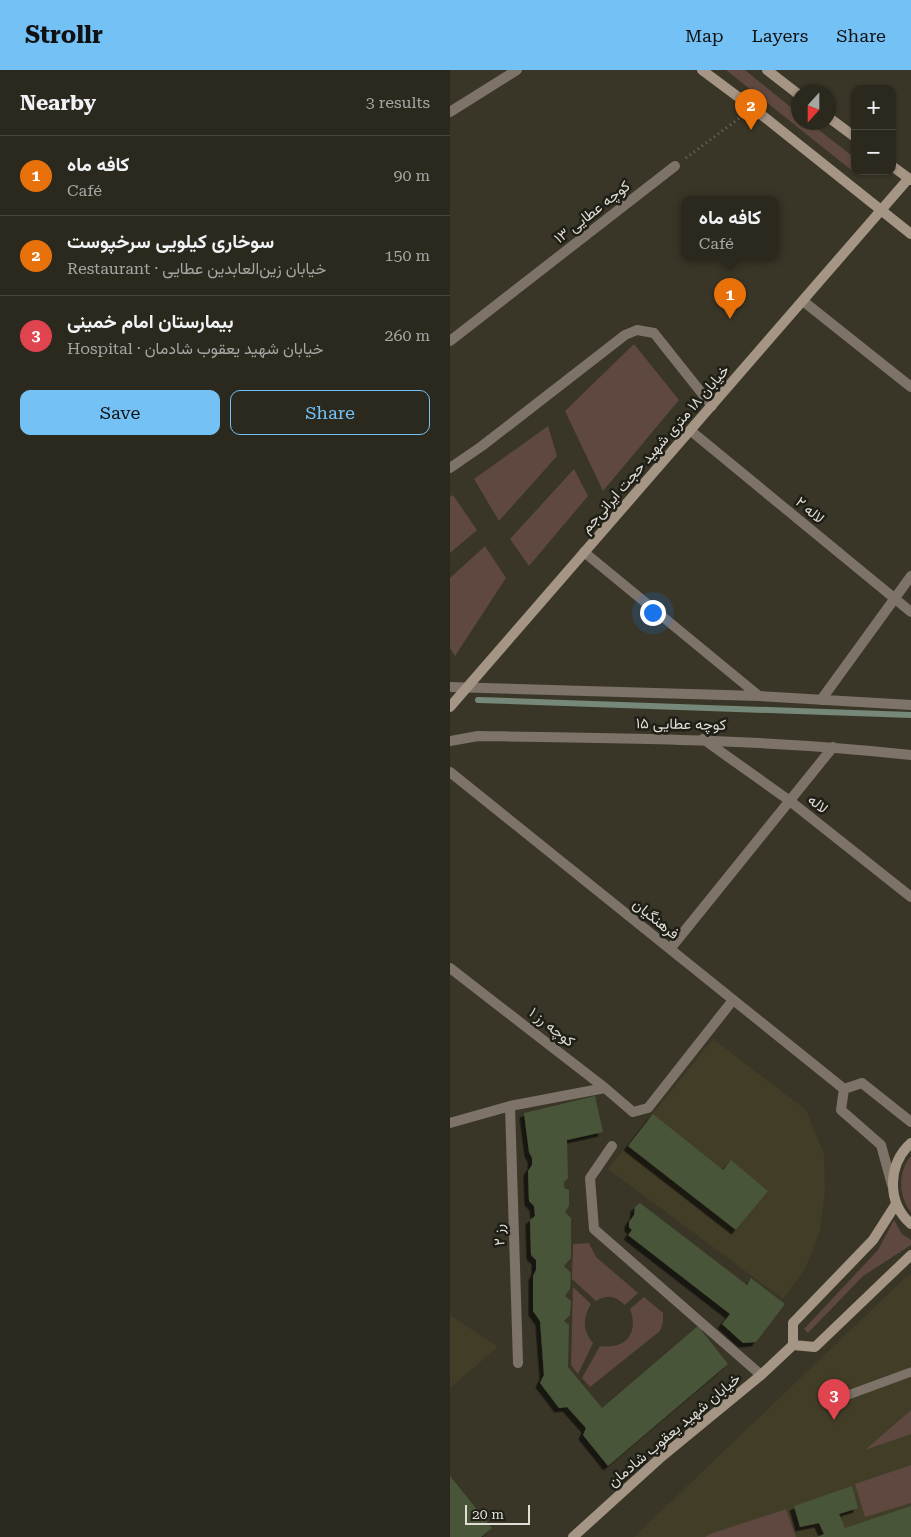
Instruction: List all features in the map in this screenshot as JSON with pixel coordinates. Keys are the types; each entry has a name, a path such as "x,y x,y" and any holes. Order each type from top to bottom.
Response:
{"street":[{"path":"450,112 517,70"},
{"path":"702,70 753,108 911,234"},
{"path":"767,70 791,89"},
{"path":"836,123 851,134"},
{"name":"کوچه عطایی ۱۳","path":"450,341 675,166"},
{"path":"896,169 910,179"},
{"name":"خیابان ۱۸ متری شهید حجت ایرانی‌جم","path":"450,707 910,179"},
{"path":"803,301 911,387"},
{"path":"450,468 482,446 625,335 637,330 654,333 712,406"},
{"name":"لاله ۲","path":"691,431 911,612"},
{"path":"584,552 760,696"},
{"path":"821,700 911,576"},
{"name":"کوچه عطایی ۱۵","path":"450,687 760,696 911,705"},
{"name":"کوچه عطایی ۱۵","path":"450,741 478,736 702,739 834,746 911,755"},
{"name":"لاله","path":"702,739 790,801 911,898"},
{"path":"670,949 834,746"},
{"name":"فرهنگیان","path":"450,772 844,1089"},
{"name":"کوچه رز ۱","path":"450,968 605,1088 633,1112 648,1108 733,1000"},
{"path":"911,1122 862,1083 844,1089 841,1110 881,1145 896,1204 911,1224"},
{"path":"450,1123 510,1106 605,1088"},
{"name":"رز ۲","path":"510,1106 518,1363"},
{"path":"892,1185 894,1167 903,1150 911,1143"},
{"path":"612,1146 590,1178 594,1229 761,1376"},
{"path":"896,1204 873,1240 793,1323 794,1344 815,1347 911,1256"},
{"name":"خیابان شهید یعقوب شادمان","path":"573,1537 659,1460 761,1376 794,1344"}],"lane":[{"path":"840,1398 911,1372"}],"path":[{"path":"675,166 753,108"}],"shaded area":[{"path":"726,70 745,70 791,107 791,122"},
{"path":"801,130 819,130 851,155 850,169"},
{"path":"634,344 679,400 603,491 565,411"},
{"path":"548,426 557,456 499,521 474,479"},
{"path":"574,469 588,496 529,566 510,539"},
{"path":"453,495 477,530 450,553 450,497"},
{"path":"485,546 506,578 455,656 450,648 450,578"},
{"path":"713,1039 806,1110 824,1154 825,1192 819,1234 805,1269 783,1299 608,1169","holes":["723,1170 767,1191 737,1230 736,1230"]},
{"path":"911,1156 911,1212 904,1199 901,1184 904,1169"},
{"path":"894,1220 902,1234 911,1240 911,1245 863,1276 808,1333 804,1329 878,1250"},
{"path":"589,1243 596,1257 638,1293 625,1305 611,1297 604,1297 596,1301 572,1279 573,1244"},
{"path":"911,1275 911,1537 634,1537 905,1278"},
{"path":"573,1287 591,1304 586,1315 585,1325 587,1334 593,1343 578,1374 571,1365"},
{"path":"644,1297 663,1313 660,1331 590,1387 582,1378 600,1346 609,1347 617,1345 628,1338 633,1325 630,1309"},
{"path":"450,1315 498,1347 450,1388"},
{"path":"911,1410 911,1434 865,1450"},
{"path":"911,1465 911,1503 865,1517 855,1484"},
{"path":"786,1509 796,1537 705,1537 710,1534"}],"building":[{"path":"595,1096 603,1132 567,1140 568,1178 564,1182 564,1188 569,1190 569,1206 565,1212 571,1218 571,1258 564,1266 571,1273 570,1289 565,1296 571,1301 570,1315 564,1321 569,1325 568,1367 602,1408 698,1326 728,1364 608,1466 583,1435 586,1428 567,1407 559,1408 540,1383 544,1375 540,1321 533,1311 533,1276 536,1270 536,1260 531,1255 530,1220 535,1216 534,1206 529,1201 528,1171 532,1165 532,1158 529,1152 524,1113"},
{"path":"653,1114 723,1170 731,1160 768,1191 736,1230 628,1146"},
{"path":"640,1203 747,1285 751,1278 785,1304 756,1342 743,1343 722,1324 730,1314 628,1235 632,1230 629,1227 629,1222 634,1215 635,1207"},
{"path":"450,1476 492,1528 481,1537 450,1537"},
{"path":"852,1486 858,1508 839,1514 845,1528 911,1506 911,1537 817,1537 824,1534 819,1523 800,1527 794,1506"}],"waterway":[{"path":"478,700 911,715"}],"place":[{"name":"سوخاری کیلویی سرخپوست","path":"751,130"},
{"name":"کافه ماه","path":"730,319"},
{"name":"بیمارستان امام خمینی","path":"834,1420"}]}
